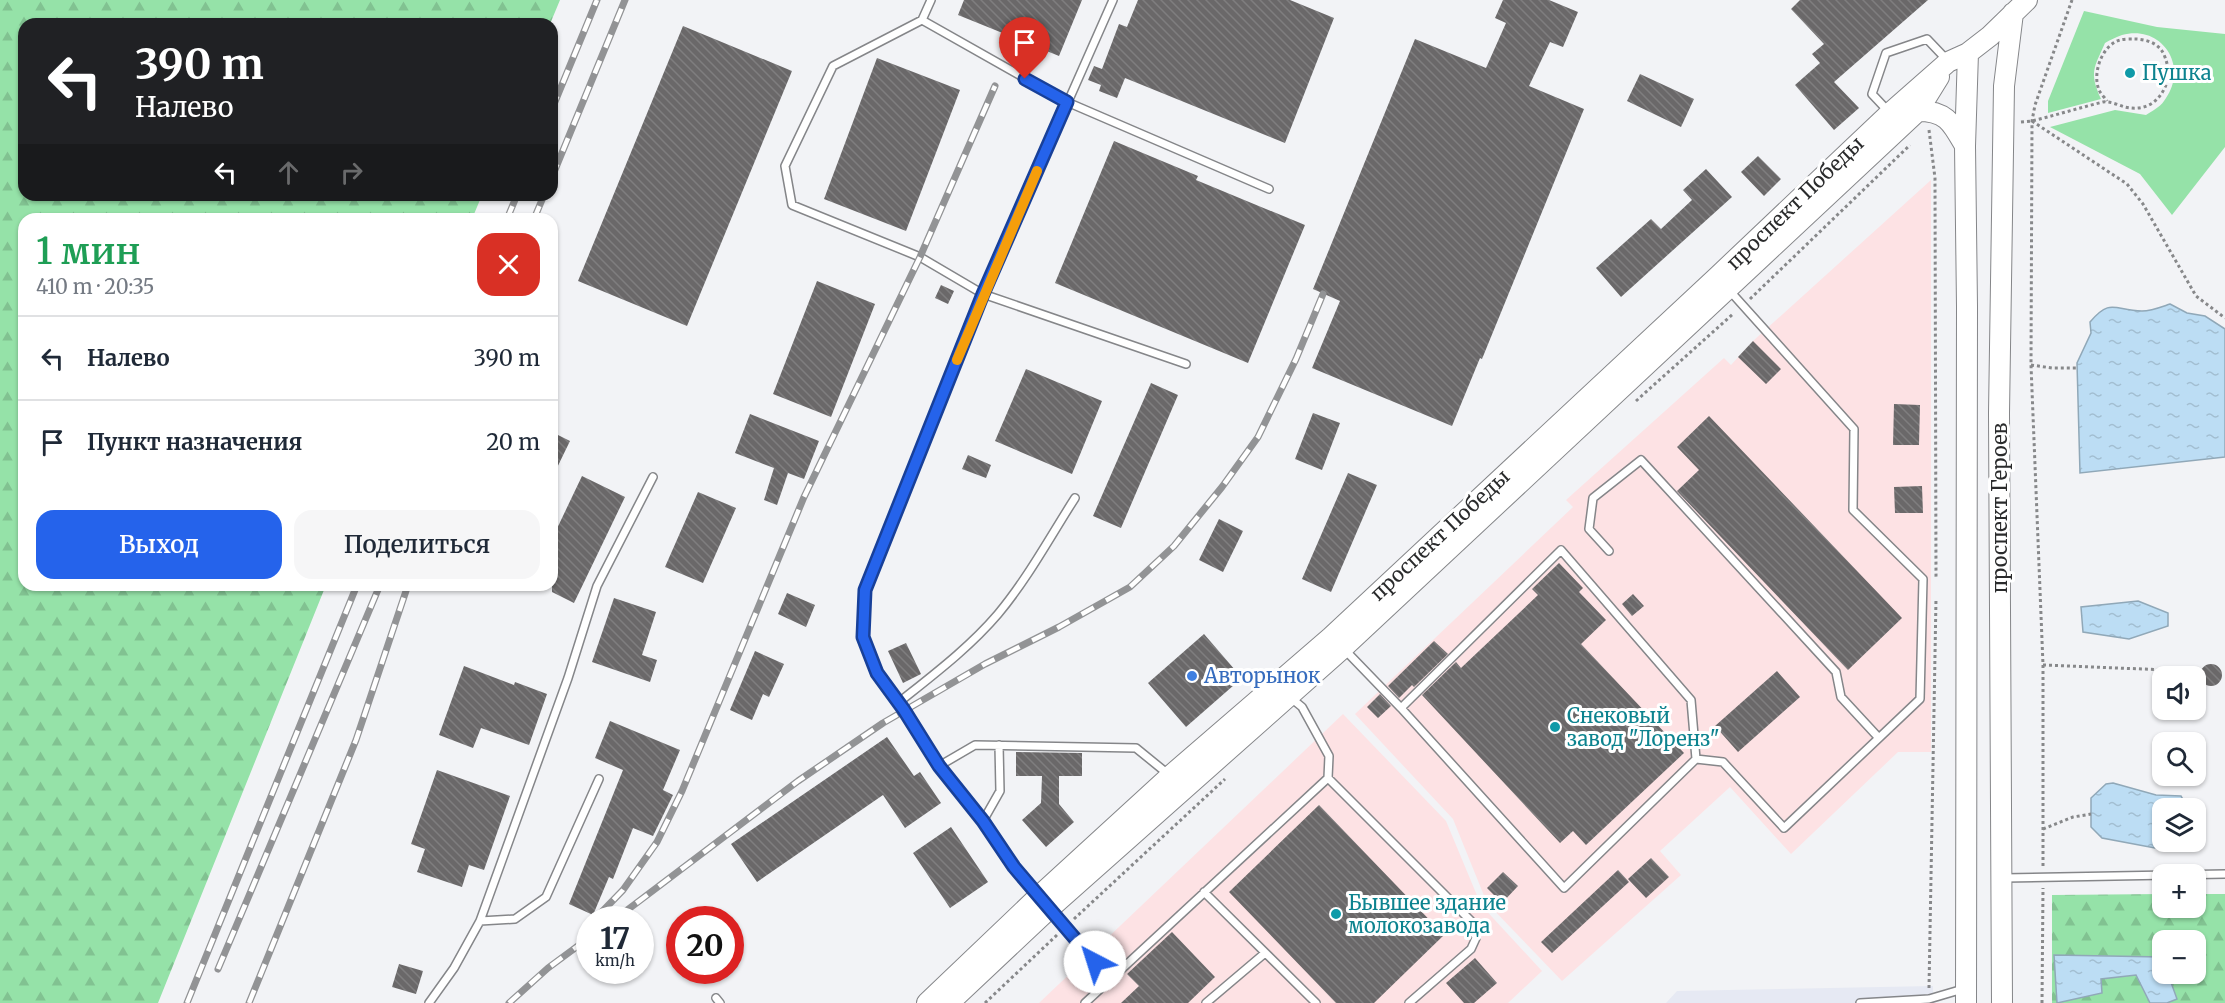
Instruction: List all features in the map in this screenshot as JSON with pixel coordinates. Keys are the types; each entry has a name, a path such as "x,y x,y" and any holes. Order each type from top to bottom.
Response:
{"main road":[{"name":"проспект Победы","path":"1724,283 1890,112 1948,62 1968,53 2020,7"},
{"name":"проспект Героев","path":"2002,1003 2000,378 2004,86 2020,7"},
{"name":"проспект Героев","path":"1966,996 1967,306 1965,146 1968,53"},
{"name":"проспект Победы","path":"927,1003 1337,643 1724,283 1918,111 1948,62"},
{"path":"1918,111 1932,111 1944,116 1954,125 1965,146"},
{"name":"проспект Победы","path":"949,1003 1043,903 1170,776 1282,689"}],"lane":[{"path":"931,0 922,20 833,66 785,166 792,205 920,256 983,294 1186,364"},
{"path":"1110,980 1014,867 983,821 939,766 877,673 863,637 865,590 983,294 1113,0"},
{"path":"922,20 1067,102 1269,189"},
{"path":"1890,112 1872,94 1886,53 1927,39 1948,62"},
{"path":"1696,759 1723,762 1784,828 1920,699 1923,579 1853,510 1854,429 1724,283"},
{"path":"1609,550 1588,529 1593,498 1641,460 1836,672 1841,697 1878,737"},
{"path":"429,1003 454,968 480,921 568,678 597,586 653,477"},
{"path":"898,703 965,649 998,614 1028,574 1075,498"},
{"path":"1401,708 1561,550 1691,700 1696,759"},
{"path":"1337,643 1401,708 1564,888 1696,759"},
{"path":"1085,1003 1328,777 1329,756 1302,707 1282,689"},
{"path":"939,766 975,745 1136,748 1170,776"},
{"path":"983,821 1000,791 999,745"},
{"path":"1328,777 1471,921 1476,938 1471,948 1409,1003"},
{"path":"480,921 516,919 546,897 599,779"},
{"path":"2001,878 2225,874"},
{"path":"1204,892 1316,1003"},
{"path":"1206,1003 1265,953"},
{"path":"1860,1003 1966,996"}],"path":[{"path":"2042,1003 2043,665 2031,366 2032,121 2035,105 2072,0"},
{"path":"2032,121 2107,101 2129,108 2144,107 2156,102 2165,89 2169,77 2162,51 2151,42 2136,38 2119,40 2106,50 2099,64 2097,76 2099,89 2107,101"},
{"path":"2032,121 2127,184 2143,204 2196,296 2225,318"},
{"path":"1929,130 1935,178 1936,582"},
{"path":"2031,366 2077,368"},
{"path":"1929,999 1936,594"},
{"path":"2043,665 2152,670"},
{"path":"2043,829 2073,817 2091,814"}],"shaded area":[{"path":"1931,180 1931,752 1898,752 1791,854 1730,787 1660,851 1681,875 1562,981 1487,903 1453,819 1355,714 1573,507 1566,500 1724,358 1731,365 1753,341"},
{"path":"1343,714 1446,821 1481,905 1542,971 1508,1003 1039,1003"},
{"path":"1933,986 1933,1003 1666,1003 1677,991"}],"green space":[{"path":"0,0 560,0 552,18 18,18 18,201 480,201 474,213 18,213 18,591 324,591 158,1003 0,1003"},
{"path":"2084,11 2157,27 2225,34 2225,147 2172,215 2140,174 2050,127 2115,110 2146,115 2162,103 2171,88 2174,75 2173,63 2168,51 2160,42 2150,36 2137,33 2122,35 2105,43 2094,70 2095,82 2101,99 2048,113 2048,101"},
{"path":"2152,894 2152,918 2206,918 2206,894 2225,894 2225,1003 2167,1003 2177,999 2172,984 2206,984 2206,930 2152,930 2152,957 2054,955 2100,979 2137,975 2150,1003 2052,1003 2052,895"}],"water":[{"path":"2170,304 2187,313 2205,316 2225,329 2225,457 2080,473 2077,363 2091,333 2090,322 2097,314 2109,308 2145,311"},
{"path":"2138,601 2168,613 2168,626 2129,639 2083,632 2081,607"},
{"path":"2113,783 2156,795 2181,796 2182,798 2152,798 2152,847 2102,838 2091,827 2091,798 2106,784"},
{"path":"2054,955 2152,957 2152,984 2172,984 2177,999 2167,1003 2150,1003 2136,975 2101,979 2102,993 2057,1003"}],"building":[{"path":"964,0 1082,0 1059,56 958,15"},
{"path":"1138,0 1290,0 1334,18 1285,143 1125,78 1117,98 1099,91 1101,85 1088,80 1094,66 1102,69 1119,24 1127,27"},
{"path":"1503,0 1549,0 1578,12 1563,47 1550,42 1529,86 1584,109 1482,359 1480,358 1452,426 1312,368 1340,301 1313,289 1415,39 1486,68 1506,23 1495,18"},
{"path":"1800,0 1928,0 1834,82 1859,108 1834,130 1795,85 1820,63 1812,54 1824,44 1791,9"},
{"path":"683,26 792,71 687,326 578,281"},
{"path":"877,58 960,90 906,231 824,199"},
{"path":"1640,74 1694,99 1681,127 1627,101"},
{"path":"1114,141 1198,176 1196,180 1305,225 1248,363 1055,283"},
{"path":"1758,156 1781,179 1764,196 1741,172"},
{"path":"1706,169 1732,197 1621,297 1596,268 1651,219 1661,229 1692,200 1683,190"},
{"path":"817,281 875,304 831,417 773,394"},
{"path":"941,285 954,291 948,304 935,298"},
{"path":"1753,341 1781,369 1766,384 1738,357"},
{"path":"1026,369 1102,401 1072,474 995,441"},
{"path":"1151,383 1178,395 1121,528 1093,516"},
{"path":"1894,404 1920,405 1919,445 1893,445"},
{"path":"1313,413 1340,423 1322,470 1295,459"},
{"path":"750,414 819,441 804,479 788,473 777,505 764,500 774,468 735,453"},
{"path":"1709,416 1902,618 1848,670 1677,491 1699,470 1677,447"},
{"path":"558,435 570,441 558,466"},
{"path":"968,455 991,465 986,478 962,469"},
{"path":"1348,473 1377,485 1331,592 1302,579"},
{"path":"582,476 625,497 574,603 552,592 558,591 558,526"},
{"path":"1922,486 1923,513 1895,513 1894,487"},
{"path":"698,492 736,508 703,583 665,567"},
{"path":"1219,519 1243,531 1223,572 1199,560"},
{"name":"Снековый завод \"Лоренз\"","path":"1559,563 1583,588 1579,592 1606,620 1581,644 1684,753 1586,845 1573,831 1560,843 1422,695 1456,662 1461,668 1538,595 1532,589"},
{"path":"787,593 815,605 806,627 778,614"},
{"path":"1633,594 1644,606 1632,616 1622,604"},
{"path":"614,598 656,612 642,655 657,660 650,682 592,662"},
{"path":"1204,634 1242,678 1186,727 1148,683"},
{"path":"1434,641 1448,654 1414,687 1412,685 1399,698 1388,686"},
{"path":"906,643 921,674 903,683 888,651"},
{"path":"755,651 784,664 769,697 763,694 752,720 730,710"},
{"path":"2215,664 2222,671 2222,679 2219,683 2215,686 2206,685 2204,666"},
{"path":"464,666 514,685 515,682 547,694 529,745 481,728 473,748 439,735"},
{"path":"1777,671 1800,697 1738,752 1715,726"},
{"path":"1380,694 1391,706 1378,718 1367,707"},
{"path":"610,721 680,750 663,790 673,795 653,836 633,828 613,879 609,877 597,906 576,907 569,904 623,770 595,758"},
{"path":"887,737 914,776 920,772 941,803 905,828 883,795 757,882 731,844"},
{"path":"1016,752 1082,753 1082,776 1059,776 1059,804 1074,822 1046,847 1022,820 1041,803 1042,776 1016,776"},
{"path":"437,770 510,796 484,870 469,865 462,887 417,872 425,849 411,844"},
{"name":"Бывшее здание молокозавода","path":"1319,805 1444,935 1374,1003 1336,1003 1229,892"},
{"path":"951,827 988,882 950,908 913,853"},
{"path":"1651,858 1669,877 1646,898 1628,879"},
{"path":"1618,870 1629,882 1552,953 1541,942"},
{"path":"1503,872 1518,886 1502,903 1487,888"},
{"path":"1172,932 1215,977 1188,1003 1121,1003 1139,986 1127,974"},
{"path":"1475,958 1497,983 1474,1003 1464,1003 1446,983"},
{"path":"399,964 423,971 416,994 392,987"}],"railway":[{"path":"558,94 597,0"},
{"path":"558,162 625,0"},
{"path":"608,906 623,890 657,842 682,791 804,497 920,257 995,86"},
{"path":"510,213 514,201"},
{"path":"536,213 542,201"},
{"path":"633,906 798,781 883,723 985,664 1059,627 1130,587 1174,546 1222,487 1258,437 1296,359 1323,294"},
{"path":"187,1003 355,591"},
{"path":"218,969 377,591"},
{"path":"249,1003 356,740 406,591"},
{"path":"509,1003 548,968 576,947"}],"slow traffic":[{"path":"957,360 1037,171"}],"place":[{"name":"Пушка","path":"2130,73"},
{"name":"Авторынок","path":"1192,676"},
{"name":"Снековый завод \"Лоренз\"","path":"1555,727"},
{"name":"Бывшее здание молокозавода","path":"1336,914"}],"route":[{"path":"1025,79 1067,102 983,294 865,590 863,637 877,673 904,710 939,766 983,821 1014,867 1095,962"}]}
